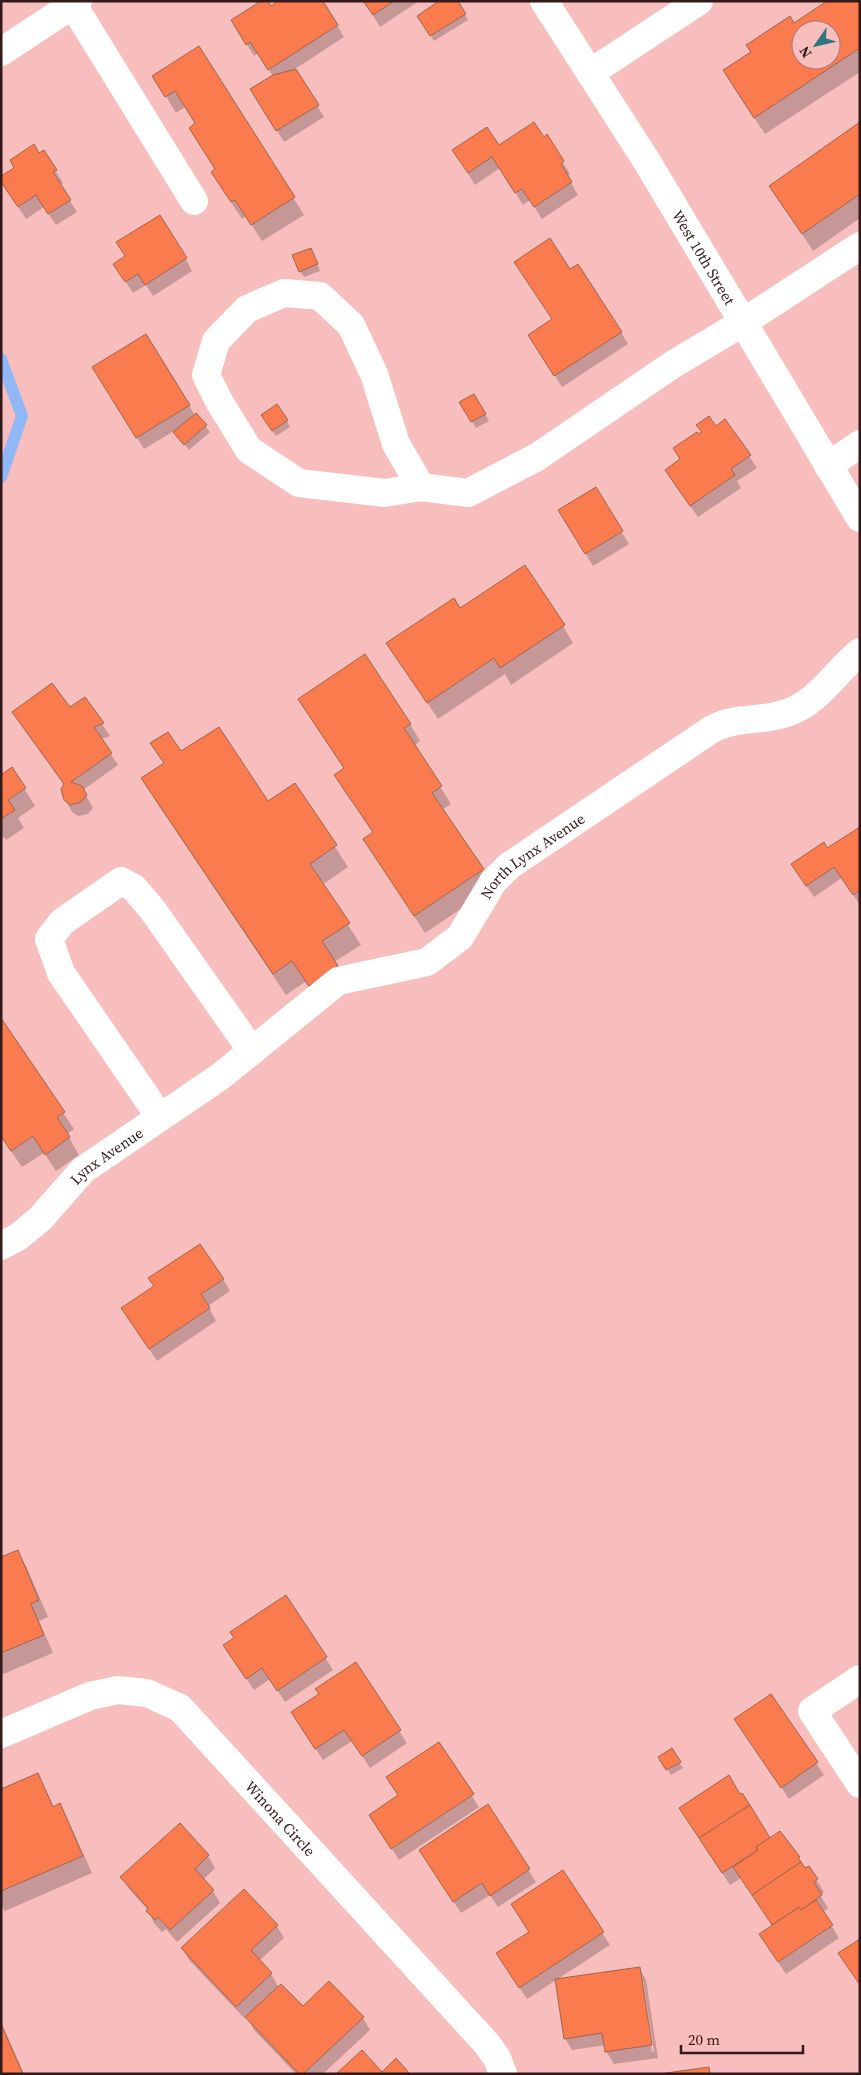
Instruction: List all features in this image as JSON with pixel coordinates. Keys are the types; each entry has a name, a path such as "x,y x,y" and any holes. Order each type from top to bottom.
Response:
{"street":[{"name":"West 10th Street","path":"544,1 646,160 860,518"},
{"path":"590,73 699,1"},
{"path":"1,52 76,3 194,201"},
{"path":"421,487 396,444 374,374 351,326 320,296 284,292 246,309 216,341 206,375 220,403 248,450 299,483 385,493 421,487 468,494 537,457 672,365 742,323 860,246"},
{"path":"828,466 860,444"},
{"name":"North Lynx Avenue","path":"221,1076 338,981 427,962 460,937 493,882 509,866 712,729 726,722 782,715 800,708 813,699 860,652"},
{"path":"160,1117 61,974 48,939 62,922 121,881 134,888 152,909 252,1051"},
{"name":"Lynx Avenue","path":"1,1246 18,1237 40,1218 83,1170 221,1076"},
{"path":"860,1679 812,1711 860,1784"},
{"name":"Winona Circle","path":"1,1734 90,1696 118,1690 147,1693 180,1708 487,2044 497,2058 503,2074"}],"building":[{"path":"261,1 268,1 271,6 278,1 323,1 338,25 268,70 250,42 246,45 231,20"},
{"path":"363,1 394,1 373,15"},
{"path":"439,1 458,1 466,14 430,36 417,16"},
{"path":"827,1 860,1 860,48 841,61 841,20 798,20"},
{"path":"790,16 792,20 791,70 827,70 754,118 723,70 751,52 746,45"},
{"path":"199,46 295,197 251,225 235,200 231,202 211,172 215,169 189,128 195,123 175,91 165,97 152,76"},
{"path":"296,69 319,105 276,131 250,89 273,75"},
{"path":"534,122 544,137 547,134 564,161 561,164 572,182 534,207 522,189 515,193 492,157 468,173 452,150 487,127 499,145"},
{"path":"860,122 860,194 802,234 769,186"},
{"path":"34,144 39,153 44,150 57,170 53,172 71,200 48,214 36,195 18,207 1,182 1,176 14,168 10,160"},
{"path":"160,215 187,258 145,285 138,274 125,282 113,264 125,256 116,242"},
{"path":"550,238 570,269 578,264 622,332 554,376 528,335 552,319 514,262"},
{"path":"311,248 318,264 299,272 292,255"},
{"path":"146,334 190,405 136,438 92,367"},
{"path":"474,394 486,414 471,422 459,402"},
{"path":"277,404 288,420 272,431 261,415"},
{"path":"196,413 207,425 184,445 173,432"},
{"path":"709,416 716,426 725,419 751,455 731,469 735,475 690,506 665,470 680,459 673,448 697,432 698,434 702,432 696,425"},
{"path":"596,487 623,531 585,554 558,510"},
{"path":"525,565 565,625 500,668 494,658 427,703 386,643 454,598 460,608"},
{"path":"365,654 411,724 404,728 442,786 432,793 484,869 414,916 363,839 373,832 334,775 344,768 298,699"},
{"path":"52,683 70,707 85,697 104,723 94,727 112,753 71,782 82,786 87,795 81,802 70,805 64,800 61,789 64,784 12,712"},
{"path":"219,727 268,801 295,783 337,845 310,864 350,923 322,941 338,966 309,986 292,961 273,974 141,778 164,763 150,743 168,732 181,751"},
{"path":"12,767 26,788 8,800 15,810 1,819 1,775"},
{"path":"860,827 860,890 853,895 834,867 806,886 791,864 824,842 827,848"},
{"path":"1,1018 65,1112 57,1117 70,1137 45,1155 33,1136 11,1151 1,1136"},
{"path":"200,1244 224,1279 201,1294 210,1308 149,1349 121,1308 154,1286 148,1278"},
{"path":"18,1550 39,1600 31,1604 44,1635 1,1653 1,1557"},
{"path":"286,1595 327,1657 277,1691 262,1668 246,1679 223,1645 234,1638 230,1632"},
{"path":"356,1662 401,1730 362,1756 344,1730 315,1749 291,1712 319,1694 315,1689"},
{"path":"771,1694 818,1762 781,1788 734,1719"},
{"path":"439,1742 474,1794 391,1849 369,1815 398,1795 386,1777"},
{"path":"672,1748 681,1762 666,1770 658,1757"},
{"path":"38,1773 53,1807 60,1803 83,1856 1,1891 1,1789"},
{"path":"729,1775 740,1794 742,1793 750,1805 699,1838 679,1808"},
{"path":"488,1804 530,1869 490,1896 482,1883 453,1902 419,1850"},
{"path":"750,1805 770,1838 756,1847 758,1850 722,1873 699,1838"},
{"path":"180,1823 209,1855 195,1869 214,1890 170,1930 158,1917 155,1920 146,1911 148,1908 120,1877"},
{"path":"780,1831 800,1857 798,1858 801,1862 752,1895 733,1867 758,1850 756,1847"},
{"path":"801,1862 805,1868 809,1866 818,1879 814,1882 822,1895 801,1910 799,1907 772,1925 752,1895"},
{"path":"563,1870 604,1932 519,1988 496,1953 529,1932 511,1904"},
{"path":"244,1889 278,1925 251,1950 272,1973 236,2007 181,1948"},
{"path":"816,1900 833,1925 778,1962 759,1934 799,1907 801,1910"},
{"path":"860,1939 860,1985 838,1953"},
{"path":"640,1967 652,2045 605,2052 602,2033 564,2039 555,1979"},
{"path":"329,1981 364,2017 303,2074 299,2074 245,2017 281,1984 303,2006"},
{"path":"1,2024 23,2074 1,2074"},
{"path":"362,2050 382,2072 396,2058 410,2074 336,2074"},
{"path":"709,2067 710,2074 659,2074"}],"waterway":[{"path":"1,359 22,416 1,477"}]}
